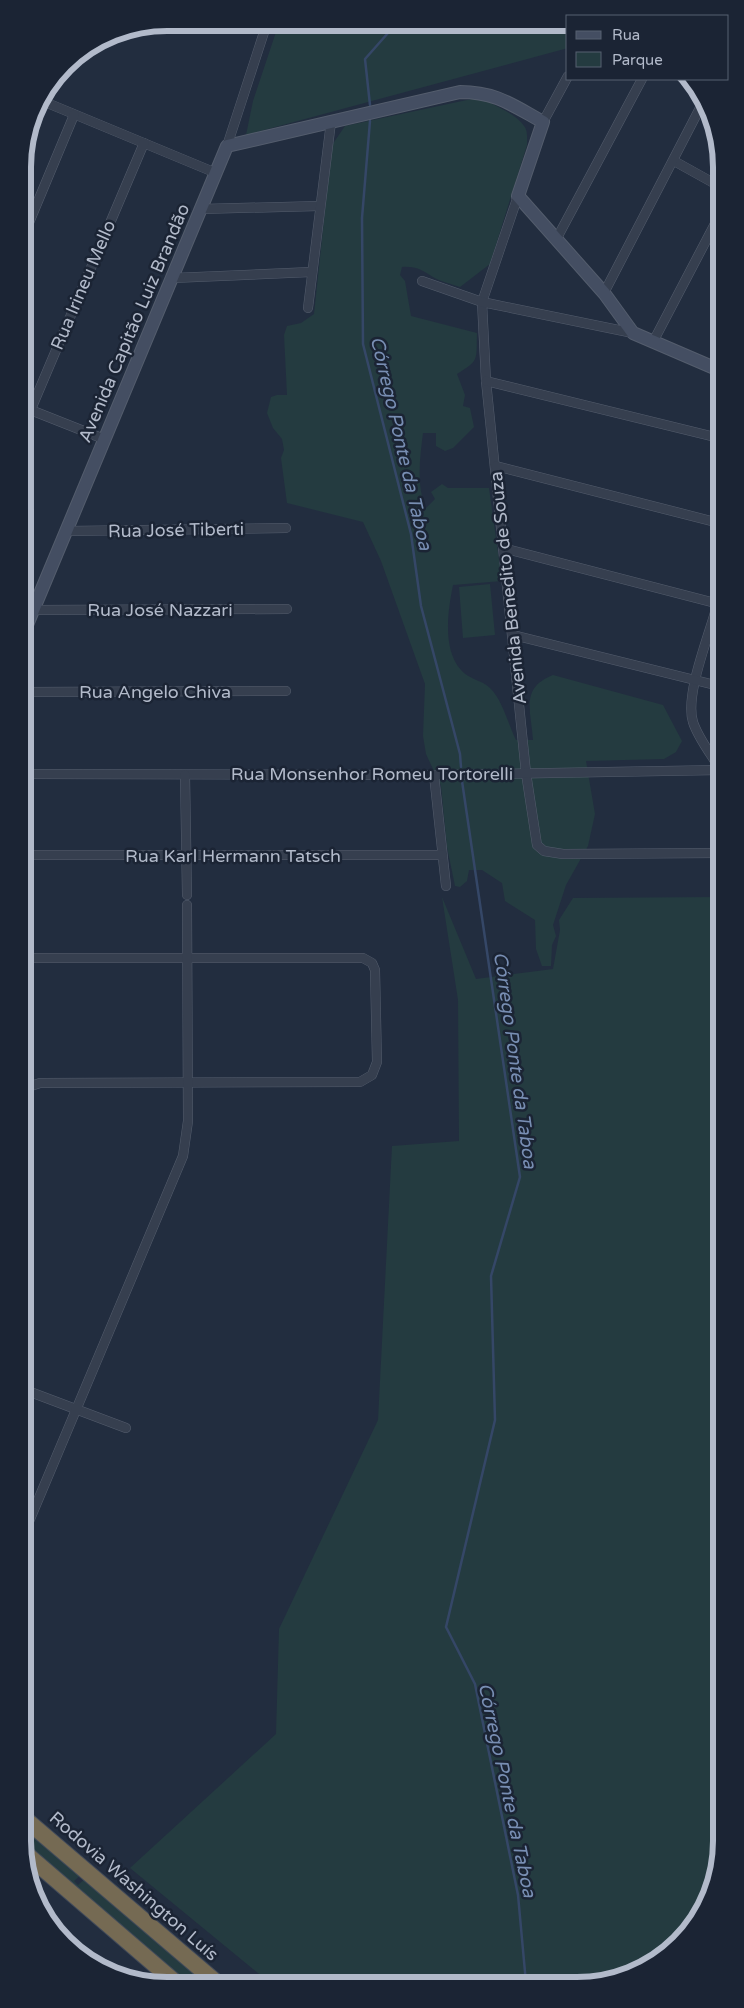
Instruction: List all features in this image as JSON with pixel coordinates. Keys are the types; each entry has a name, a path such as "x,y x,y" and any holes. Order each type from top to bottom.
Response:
{"highway":[{"name":"Rodovia Washington Luís","path":"31,1824 209,1977"},
{"path":"32,1859 168,1977"}],"street":[{"name":"Avenida Capitão Luiz Brandão","path":"32,613 227,146 264,32"},
{"path":"482,302 543,122 566,80"},
{"path":"556,238 641,80"},
{"path":"227,146 460,92 479,92 495,95 543,122"},
{"path":"48,103 216,173"},
{"path":"604,293 674,162 700,109"},
{"path":"32,216 74,115"},
{"path":"308,308 319,206 331,122"},
{"name":"Rua Irineu Mello","path":"32,397 144,144"},
{"path":"674,162 713,183"},
{"path":"518,196 604,293 633,333"},
{"path":"200,210 319,206"},
{"path":"654,342 713,228"},
{"path":"172,278 311,272"},
{"path":"422,281 482,302 633,333 713,364"},
{"name":"Avenida Benedito de Souza","path":"482,302 486,380 503,548 526,773 537,844 544,851 563,854 713,853"},
{"path":"486,380 713,436"},
{"path":"32,410 104,439"},
{"path":"496,466 713,520"},
{"name":"Rua José Tiberti","path":"66,531 286,528"},
{"path":"503,548 713,600"},
{"name":"Rua José Nazzari","path":"33,610 287,610"},
{"path":"713,623 696,679 691,713 693,722 713,757"},
{"path":"513,635 713,684"},
{"name":"Rua Angelo Chiva","path":"32,692 286,691"},
{"name":"Rua Monsenhor Romeu Tortorelli","path":"32,774 434,775 713,770"},
{"path":"186,775 187,895"},
{"path":"434,775 446,886"},
{"name":"Rua Karl Hermann Tatsch","path":"32,855 442,856"},
{"path":"31,1517 179,1168 187,1132 186,906"},
{"path":"31,1086 40,1083 360,1082 372,1075 377,1062 375,970 372,963 366,959 32,958"},
{"path":"31,1392 126,1428"}],"green space":[{"path":"566,31 566,49 246,135 253,101 276,32"},
{"path":"481,97 520,121 527,135 527,145 490,264 460,287 439,280 415,268 402,267 400,275 405,281 411,316 477,333 475,358 470,365 457,374 465,395 463,406 470,408 474,427 453,448 445,451 436,446 436,433 423,433 420,461 421,490 426,508 435,499 431,492 442,484 448,488 489,488 502,581 453,585 448,617 451,651 455,661 464,673 487,685 495,693 516,740 533,740 530,710 532,693 543,680 553,675 663,705 682,741 676,752 664,759 586,761 595,814 588,846 566,885 553,925 556,936 552,945 551,966 542,966 536,949 535,920 505,901 502,883 482,870 469,870 467,881 460,887 455,886 447,847 441,786 426,754 423,736 425,684 381,561 363,522 287,503 281,458 284,450 282,439 273,428 267,413 271,397 287,395 284,335 287,326 301,323 314,314 332,145 345,126"},
{"path":"490,584 495,635 463,638 459,587"},
{"path":"442,897 476,979 553,969 560,930 559,920 573,898 713,897 712,1849 710,1867 702,1893 690,1916 679,1930 659,1949 620,1970 594,1976 576,1977 263,1977 130,1868 276,1734 279,1629 378,1420 392,1146 459,1141 458,1000"},
{"path":"31,1829 83,1873 74,1881 78,1885 86,1878 203,1977 176,1977 32,1851"}],"waterway":[{"name":"Córrego Ponte da Taboa","path":"370,105 365,59 389,31"},
{"name":"Córrego Ponte da Taboa","path":"370,121 362,218 363,344 411,534 421,606 460,754 461,767"},
{"name":"Córrego Ponte da Taboa","path":"462,781 520,1177 491,1276 495,1420 446,1627 475,1684 518,1895 525,1977"}]}
